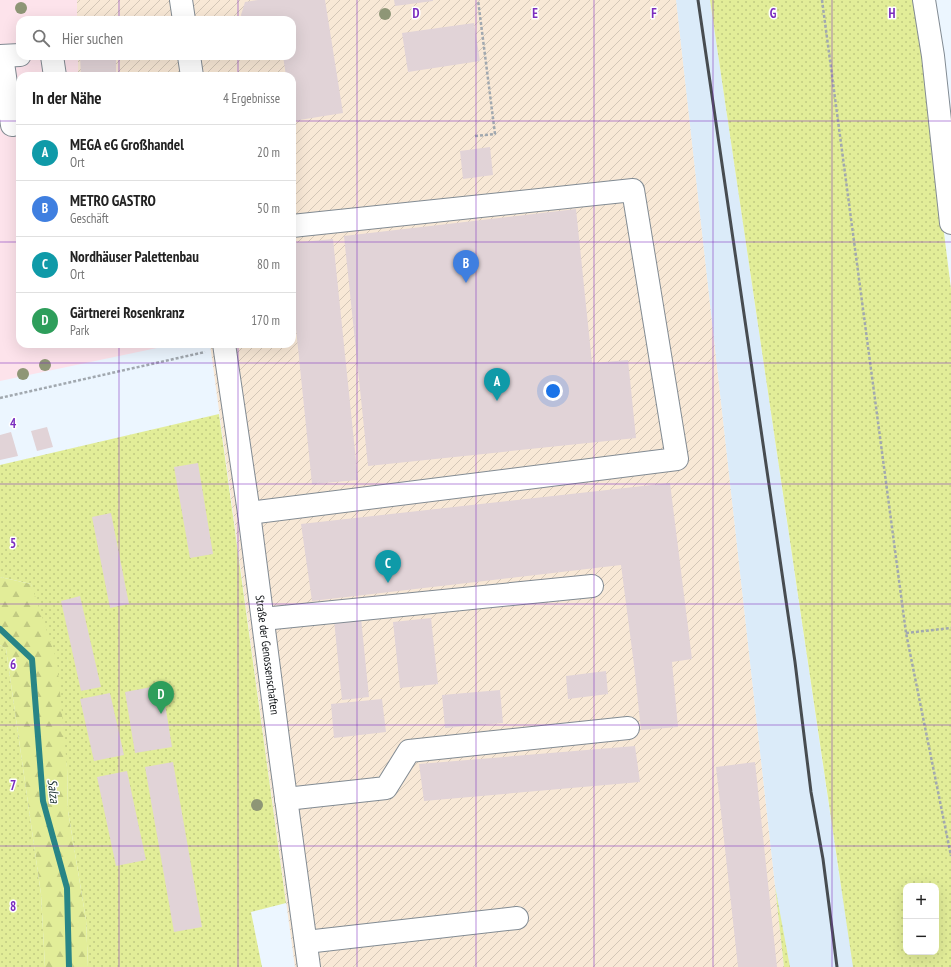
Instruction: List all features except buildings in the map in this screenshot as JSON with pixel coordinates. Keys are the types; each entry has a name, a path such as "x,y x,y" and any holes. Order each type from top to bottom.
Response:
{"street":[{"path":"181,0 183,16"},
{"path":"924,0 933,56 951,223"},
{"path":"7,56 12,124 16,124"},
{"path":"53,60 54,72"},
{"path":"190,60 191,72"},
{"path":"249,513 677,459 633,190 296,226"},
{"name":"Straße der Genossenschaften","path":"224,348 249,513 309,967"},
{"path":"263,619 592,586"},
{"path":"286,799 386,788 408,751 628,728"},
{"path":"306,942 517,918"}],"path":[{"path":"475,136 495,134 478,0"},
{"path":"822,0 906,633 951,856"},
{"path":"0,398 215,348"},
{"path":"906,633 951,628"}],"shaded area":[{"path":"0,0 77,0 77,16 16,16 16,60 78,60 78,72 16,72 16,348 157,348 0,381"},
{"path":"77,0 676,0 784,967 295,967 211,348 296,348 296,72 78,72 78,60 296,60 296,16 77,16"},
{"path":"676,0 710,0 840,881 862,967 784,967"}],"green space":[{"path":"710,0 915,0 951,289 951,967 853,967"},
{"path":"219,414 286,903 251,912 262,967 88,967 86,920 68,811 67,767 31,584 0,577 0,465"},
{"path":"0,577 31,584 57,661 67,767 68,811 86,920 88,967 45,967 41,894 6,649 0,645"},
{"path":"0,645 6,649 41,894 45,967 0,967"},
{"path":"775,886 790,967 784,967"}],"waterway":[{"name":"Salza","path":"0,629 32,659 43,801 67,888 69,967"}],"railway":[{"path":"698,0 795,662 811,792 823,859 837,967"}],"place":[{"name":"METRO GASTRO","path":"466,283"},
{"name":"MEGA eG Großhandel","path":"497,401"},
{"name":"Nordhäuser Palettenbau","path":"388,583"},
{"name":"Gärtnerei Rosenkranz","path":"161,714"}]}
